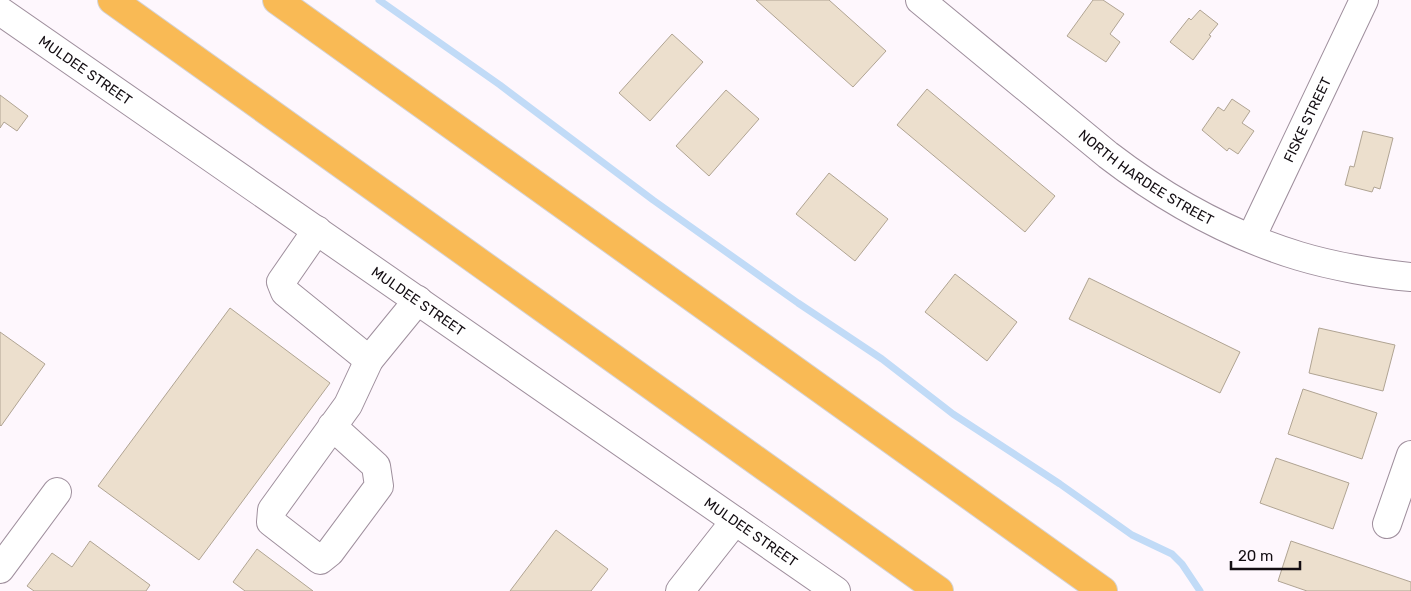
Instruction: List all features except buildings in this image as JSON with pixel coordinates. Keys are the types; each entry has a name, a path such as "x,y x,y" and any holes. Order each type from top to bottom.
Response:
{"highway":[{"path":"112,0 939,591"},
{"path":"276,0 1103,591"}],"street":[{"name":"NORTH HARDEE STREET","path":"920,0 1066,122 1131,172 1204,216 1251,238 1298,256 1331,264 1411,278"},
{"name":"FISKE STREET","path":"1251,238 1364,0"},
{"name":"MULDEE STREET","path":"0,11 836,591"},
{"path":"317,230 282,282 285,292 370,360"},
{"path":"332,426 376,466 379,486 330,552 320,560 271,522 272,510 332,426 348,405 370,360 418,300"},
{"path":"1387,524 1411,455"},
{"path":"0,569 57,492"},
{"path":"680,591 735,521"}],"waterway":[{"path":"379,0 500,85 653,200 798,303 882,359 953,414 1060,484 1132,535 1172,554 1182,564 1200,591"}]}
